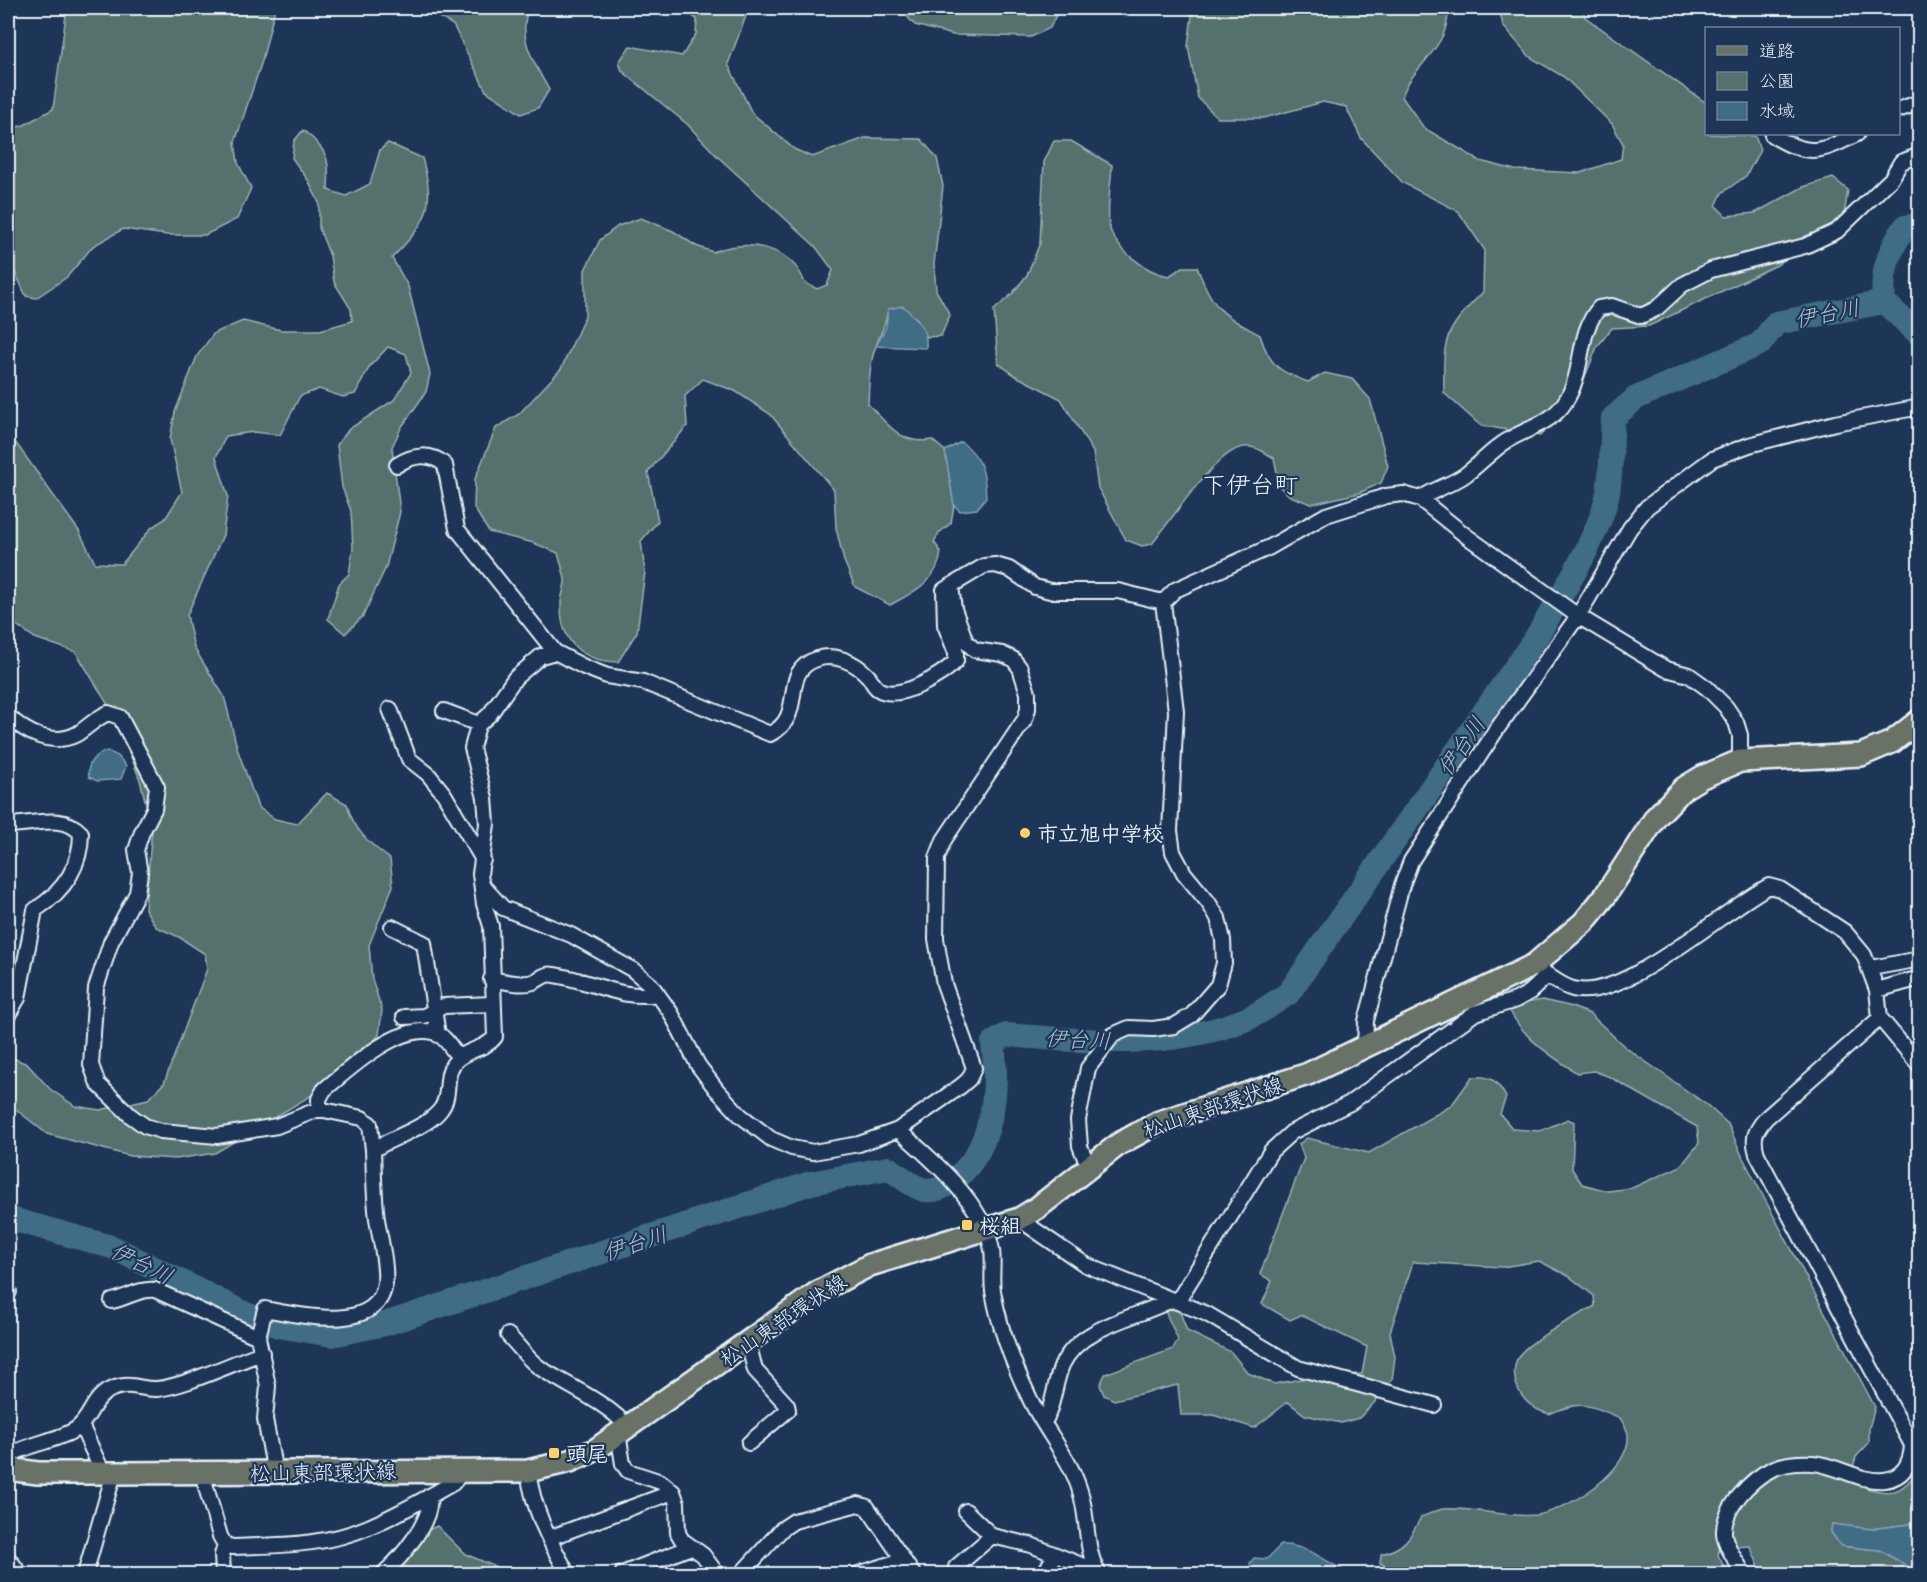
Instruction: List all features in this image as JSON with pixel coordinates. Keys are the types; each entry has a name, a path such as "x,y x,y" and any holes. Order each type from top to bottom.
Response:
{"main road":[{"name":"松山東部環状線","path":"8,1469 38,1473 528,1471 570,1461 595,1450 818,1292 870,1265 1019,1219 1136,1132 1159,1122 1308,1074 1507,980 1541,970 1560,944 1591,913 1669,801 1702,777 1740,761 1861,755 1892,742 1920,720"}],"street":[{"path":"1900,110 1920,102"},
{"path":"1772,135 1791,147 1815,151 1828,149 1855,135"},
{"path":"1420,500 1465,475 1508,440 1545,422 1564,405 1576,384 1584,334 1599,308 1612,306 1641,316 1656,309 1682,285 1712,270 1805,246 1838,231 1891,179 1901,162 1920,155"},
{"path":"1365,1046 1366,1021 1402,885 1411,861 1490,739 1578,616 1630,528 1647,507 1712,459 1749,445 1835,423 1920,407"},
{"path":"397,465 407,458 418,456 439,459 445,465 457,529 555,652 584,667 607,675 643,682 770,734 786,723 793,705 796,675 804,664 817,658 839,658 868,675 873,685 880,691 890,694 931,682 956,661 956,653 945,625 944,590 984,566 995,565 1009,569 1035,587 1050,591 1118,591 1163,602"},
{"path":"1163,602 1175,590 1270,547 1326,515 1386,496 1403,494 1420,500 1578,616 1665,669 1689,675 1707,688 1726,707 1736,722 1740,735 1740,761"},
{"path":"482,885 503,908 571,935 633,970 657,994 671,1013 698,1065 716,1089 740,1115 771,1139 792,1148 813,1152 859,1144 898,1130 961,1086 969,1079 974,1068 944,984 936,939 936,858 944,840 1003,753 1028,709 1025,681 1013,659 1002,654 975,650 966,642 954,609 951,586"},
{"path":"1092,1165 1084,1156 1080,1146 1078,1120 1088,1068 1113,1035 1129,1028 1153,1029 1174,1026 1192,1015 1218,985 1224,963 1223,940 1218,918 1209,902 1184,873 1173,852 1170,831 1176,711 1163,602"},
{"path":"477,724 490,714 515,678 541,656 555,652"},
{"path":"390,709 409,759 428,774 444,794 483,860"},
{"path":"373,1150 402,1136 441,1110 445,1100 448,1072 459,1058 495,1036 490,926 480,874 486,824 485,798 472,748 477,724 472,709"},
{"path":"444,711 477,724"},
{"path":"8,716 31,735 48,738 74,735 108,713 120,717 157,788 154,809 136,850 140,873 137,893 111,942 96,988 91,1065 98,1084 145,1126 184,1134 217,1136 278,1126 319,1109 362,1118 370,1124 376,1215 386,1281 382,1296 375,1306 364,1312 321,1319 265,1309 258,1333 268,1386 266,1419 275,1473"},
{"path":"8,825 57,820 73,823 81,833 81,845 71,876 52,898 35,910 18,998 8,1015"},
{"path":"1044,1423 1063,1364 1075,1346 1091,1334 1174,1301 1271,1151 1282,1139 1350,1103 1475,1012 1516,1000 1530,992 1541,970 1573,989 1593,990 1616,985 1769,886 1780,889 1845,932 1864,954 1871,968 1877,990 1880,1018 1920,1066"},
{"path":"392,927 424,943 438,1035"},
{"path":"1871,968 1920,959"},
{"path":"491,979 524,983 551,974 576,979 614,993 638,997 657,994"},
{"path":"1877,990 1920,978"},
{"path":"404,1017 424,1016 444,1006 492,1004"},
{"path":"1744,1575 1724,1536 1725,1523 1738,1497 1771,1469 1791,1463 1812,1463 1837,1467 1870,1481 1885,1480 1897,1476 1905,1469 1911,1458 1912,1445 1757,1155 1753,1142 1756,1130 1766,1118 1880,1018"},
{"path":"319,1109 319,1099 324,1090 378,1045 417,1032 434,1032 459,1058"},
{"path":"898,1130 944,1171 962,1194 985,1231 992,1249 991,1278 997,1311 1030,1399 1067,1460 1080,1491 1096,1569 1031,1545 992,1536 966,1511"},
{"path":"1019,1219 1086,1265 1207,1314 1298,1368 1434,1405"},
{"path":"112,1301 127,1299 145,1289 155,1290 258,1333"},
{"path":"508,1335 538,1366 590,1400 614,1412 623,1430 623,1464 628,1471 661,1482 673,1492 677,1503 678,1533 691,1547 703,1555 717,1575"},
{"path":"748,1342 755,1370 787,1405 788,1410 749,1443"},
{"path":"8,1456 24,1447 74,1431 81,1425 98,1399 109,1390 123,1385 136,1384 158,1389 262,1353"},
{"path":"81,1425 109,1473 85,1575"},
{"path":"225,1545 232,1547 276,1545 330,1539 365,1529 453,1484 463,1471"},
{"path":"528,1471 532,1499 568,1575"},
{"path":"202,1473 225,1545 222,1555 223,1575"},
{"path":"549,1538 673,1492"},
{"path":"383,1575 401,1555 427,1517 431,1504 429,1496"},
{"path":"741,1575 782,1529 794,1521 858,1504 867,1507 913,1575"},
{"path":"956,1567 992,1536"},
{"path":"622,1575 691,1547"},
{"path":"1044,1575 1055,1555"},
{"path":"8,1558 20,1575"},
{"path":"858,1575 903,1560"}],"green space":[{"path":"67,8 275,8 262,61 235,142 238,163 251,188 237,219 205,235 167,235 123,229 93,246 67,277 36,298 26,296 8,256 8,130 24,125 53,109"},
{"path":"423,8 529,8 525,29 526,40 533,60 549,90 538,108 521,114 486,91 453,25"},
{"path":"680,8 749,8 728,64 752,113 794,149 812,157 865,138 921,139 937,158 943,186 934,264 936,290 950,315 941,336 927,337 916,318 888,309 872,360 868,404 896,432 921,441 932,440 945,451 954,505 951,523 939,533 934,542 941,552 935,571 923,584 890,605 855,587 844,561 836,528 834,490 770,414 735,391 703,379 685,396 687,426 648,472 658,521 641,541 645,572 637,632 618,662 605,661 594,658 576,647 564,629 561,604 565,580 558,553 534,543 489,532 474,508 475,479 496,428 519,414 561,369 585,316 585,270 600,240 618,226 641,218 673,231 696,246 713,252 726,248 753,246 779,253 790,260 805,283 817,289 827,285 833,270 815,246 717,156 687,124 622,71 619,62 630,46 682,56 696,34 697,19"},
{"path":"899,8 1055,8 1057,13 1050,28 1031,37 953,35 915,25"},
{"path":"1193,8 1449,8 1443,35 1405,88 1402,97 1424,128 1480,161 1515,170 1580,173 1621,159 1623,144 1612,124 1564,77 1530,57 1503,26 1499,8 1583,8 1585,17 1705,102 1705,135 1755,136 1760,150 1746,176 1722,193 1716,206 1726,216 1755,213 1803,187 1833,178 1848,190 1844,215 1777,265 1649,326 1612,328 1597,347 1576,399 1540,436 1480,425 1444,393 1444,360 1448,337 1460,317 1483,292 1484,249 1458,211 1403,183 1361,138 1346,107 1323,102 1264,118 1218,118 1198,98 1188,46"},
{"path":"303,130 318,143 326,156 328,190 346,196 370,184 380,150 388,143 422,158 428,190 426,213 414,234 392,258 408,286 430,374 426,392 401,428 392,447 400,512 386,567 363,616 345,634 328,619 339,584 349,574 353,548 351,511 342,487 337,445 349,429 394,400 411,373 406,354 388,347 370,366 355,394 343,397 319,389 300,396 280,435 253,432 226,436 216,457 228,496 223,535 187,615 194,648 224,696 238,751 258,807 275,819 297,824 327,793 347,804 358,829 369,842 390,859 393,886 369,945 372,979 382,1010 379,1035 357,1059 317,1092 215,1153 176,1159 130,1156 47,1134 8,1103 8,1056 27,1064 50,1089 75,1106 100,1110 148,1099 164,1083 207,969 205,954 179,937 156,927 145,909 152,828 140,780 116,718 76,652 35,638 8,619 8,432 79,531 95,563 122,564 152,527 165,519 182,492 170,439 175,412 197,356 214,333 243,321 281,330 320,330 352,321 351,309 334,282 330,256 319,228 319,203 308,180 292,158 294,141"},
{"path":"1054,141 1071,141 1112,165 1109,223 1111,232 1123,250 1141,264 1160,274 1169,276 1183,267 1197,267 1208,293 1220,309 1260,335 1272,361 1289,374 1308,382 1325,373 1352,379 1370,399 1388,466 1381,483 1359,493 1311,504 1290,496 1280,487 1274,458 1256,448 1244,447 1233,451 1208,473 1152,544 1142,546 1126,540 1098,488 1093,452 1061,399 1016,376 998,363 994,310 1012,294 1027,275 1040,243 1044,162"},
{"path":"1542,1000 1590,1014 1625,1047 1707,1105 1728,1124 1743,1158 1875,1407 1869,1428 1869,1443 1856,1457 1853,1467 1866,1488 1884,1492 1891,1492 1902,1487 1919,1470 1919,1523 1871,1529 1832,1524 1831,1532 1841,1546 1880,1550 1914,1570 1914,1574 1762,1574 1750,1546 1720,1548 1718,1555 1728,1574 1467,1574 1454,1571 1424,1575 1401,1572 1380,1563 1381,1554 1396,1549 1406,1541 1421,1517 1438,1510 1465,1510 1524,1516 1549,1512 1564,1506 1595,1487 1619,1462 1626,1449 1628,1435 1620,1418 1592,1407 1577,1405 1549,1414 1540,1411 1526,1401 1518,1389 1515,1366 1521,1353 1545,1334 1595,1306 1594,1296 1570,1277 1539,1261 1502,1267 1413,1262 1390,1332 1395,1357 1392,1380 1359,1418 1341,1423 1305,1415 1288,1402 1254,1428 1213,1415 1181,1415 1178,1385 1114,1400 1104,1395 1100,1385 1105,1374 1173,1349 1178,1340 1165,1311 1171,1305 1180,1312 1187,1331 1231,1352 1248,1373 1274,1384 1323,1375 1362,1374 1367,1347 1301,1315 1290,1320 1262,1304 1272,1281 1260,1274 1304,1158 1299,1144 1307,1138 1369,1153 1451,1106 1472,1077 1484,1077 1493,1080 1506,1097 1500,1114 1513,1129 1540,1131 1568,1119 1574,1122 1572,1169 1582,1184 1608,1191 1632,1188 1681,1166 1699,1143 1697,1127 1610,1077 1594,1071 1577,1073 1539,1046 1523,1030 1510,1011 1520,1004"},
{"path":"437,1526 465,1554 499,1568 504,1574 394,1574 428,1530"}],"water":[{"path":"903,306 913,315 923,330 926,348 876,346 886,327 888,309"},
{"path":"961,442 978,459 985,480 986,497 977,509 960,511 954,505 945,451"},
{"path":"107,751 118,756 126,766 121,779 97,781 89,777 88,772 92,760"},
{"path":"1919,1523 1919,1574 1914,1574 1914,1570 1880,1550 1841,1546 1831,1532 1832,1524 1871,1529"},
{"path":"1281,1545 1309,1551 1351,1574 1252,1574 1250,1563 1254,1558 1267,1559"}],"waterway":[{"path":"1884,302 1885,272 1894,245 1905,227 1920,225"},
{"name":"伊台川","path":"1884,302 1920,335"},
{"name":"伊台川","path":"8,1218 112,1247 246,1314 278,1326 332,1335 385,1324 811,1183 888,1168 911,1184 923,1189 935,1190 943,1187 964,1170 976,1155 984,1138 990,1120 995,1081 993,1043 1006,1035 1096,1041 1156,1040 1186,1036 1215,1030 1250,1018 1288,994 1537,636 1567,585 1588,547 1604,509 1611,464 1613,418 1636,398 1760,344 1776,323 1884,302"}],"place":[{"name":"市立旭中学校","path":"1025,833"},
{"name":"桜組","path":"967,1225"},
{"name":"頭尾","path":"554,1453"}],"district":[{"name":"下伊台町","path":"1250,484"}]}
